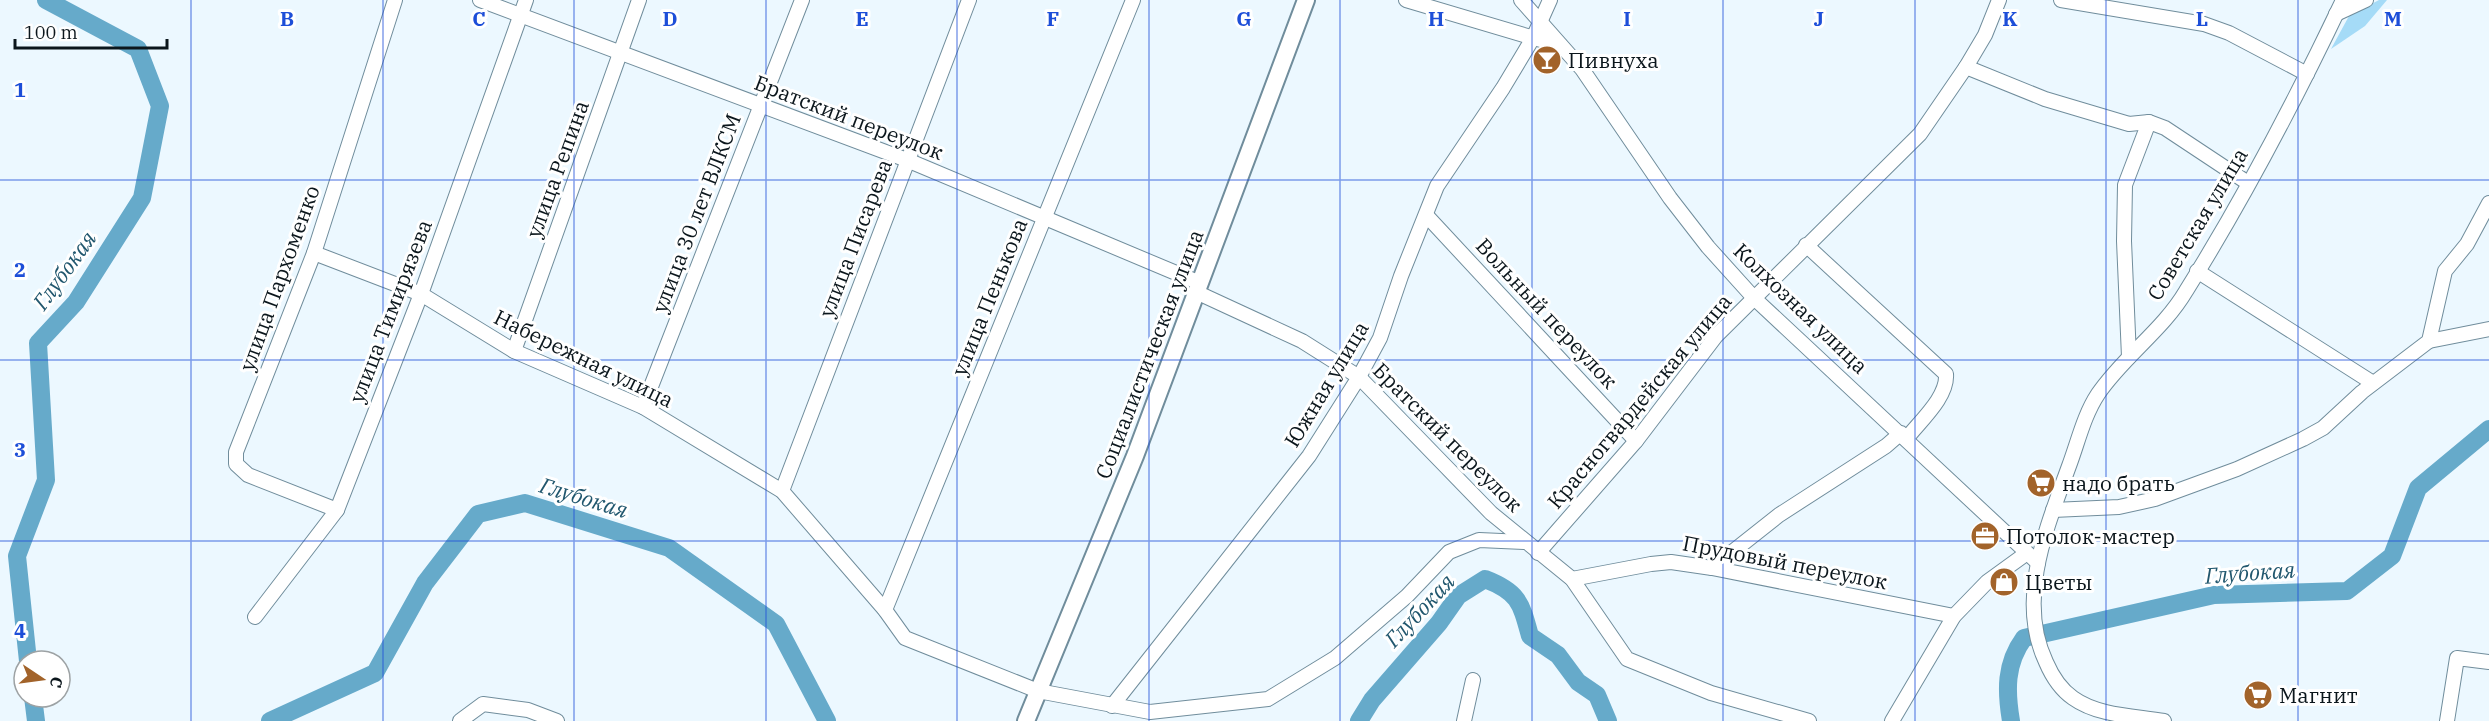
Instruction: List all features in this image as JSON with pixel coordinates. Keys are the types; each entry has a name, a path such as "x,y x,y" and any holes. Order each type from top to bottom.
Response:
{"main road":[{"name":"Социалистическая улица","path":"1026,721 1135,456 1306,0"}],"street":[{"name":"улица Пархоменко","path":"337,510 248,475 236,464 236,452 314,254 395,0"},
{"name":"Братский переулок","path":"480,0 907,160 1198,288 1302,341 1359,377 1491,513 1538,553"},
{"name":"улица Тимирязева","path":"255,617 337,510 420,294 526,0"},
{"name":"улица Репина","path":"514,351 639,0"},
{"name":"улица 30 лет ВЛКСМ","path":"643,407 802,0"},
{"name":"улица Писарева","path":"782,491 969,0"},
{"name":"улица Пенькова","path":"885,610 1133,0"},
{"path":"1406,0 1563,47"},
{"name":"Колхозная улица","path":"1521,0 1582,69 1702,239 1754,298 1904,435 2038,563"},
{"name":"Южная улица","path":"1112,706 1309,456 1359,377 1380,338 1426,214 1445,171 1503,88 1533,38 1550,0"},
{"name":"Красногвардейская улица","path":"1538,553 1636,441 1716,336 1920,134 1985,35 1999,0"},
{"path":"2061,0 2204,24 2229,33 2307,74"},
{"name":"Советская улица","path":"2164,721 2103,711 2072,698 2054,680 2041,651 2034,616 2038,563 2053,510 2097,397 2186,292 2307,74 2343,0"},
{"path":"2336,14 2366,0"},
{"path":"1966,67 2045,99 2129,124 2149,122 2165,128 2248,183"},
{"path":"2129,357 2124,241 2125,184 2149,122"},
{"path":"2429,341 2445,271 2467,244 2489,203"},
{"name":"Вольный переулок","path":"1426,214 1636,441"},
{"path":"1712,567 1749,536 1904,435 1937,401 1947,380 1946,374 1806,245"},
{"name":"Набережная улица","path":"314,254 420,294 514,351 643,407 782,491 885,610 904,638 1038,691 1112,706 1168,712 1268,699 1335,658 1407,596 1449,552 1479,540 1524,542"},
{"path":"2197,271 2373,383"},
{"path":"2053,510 2119,507 2155,499 2237,469 2323,428 2373,383 2429,341 2489,329"},
{"path":"1538,553 1572,579 1618,649 1637,665 1711,693 1809,721"},
{"path":"1892,721 1954,616 1987,582 2027,553"},
{"name":"Прудовый переулок","path":"1572,579 1671,562 1712,567 1954,616"},
{"path":"2447,721 2457,658 2489,662"},
{"path":"1464,721 1473,680"},
{"path":"460,721 483,704 528,710 557,721"}],"shaded area":[{"path":"2379,0 2387,0 2365,26 2331,49 2349,16"}],"waterway":[{"name":"Глубокая","path":"27,649 17,556 46,480 38,343 76,302 142,198 160,106 138,49 46,0"},
{"name":"Глубокая","path":"2011,721 2008,699 2010,668 2024,638 2214,595 2347,591 2392,556 2418,488 2489,429"},
{"name":"Глубокая","path":"270,721 375,673 425,583 478,514 525,503 669,548 776,624 827,721"},
{"name":"Глубокая","path":"1359,721 1372,700 1439,623 1458,596 1485,579 1512,594 1521,607 1530,636 1558,655 1578,682 1597,695 1608,721"},
{"name":"Глубокая","path":"34,709 36,721"}],"place":[{"name":"Пивнуха","path":"1547,60"},
{"name":"надо брать","path":"2041,483"},
{"name":"Потолок-мастер","path":"1985,536"},
{"name":"Цветы","path":"2004,582"},
{"name":"Магнит","path":"2258,695"}]}
